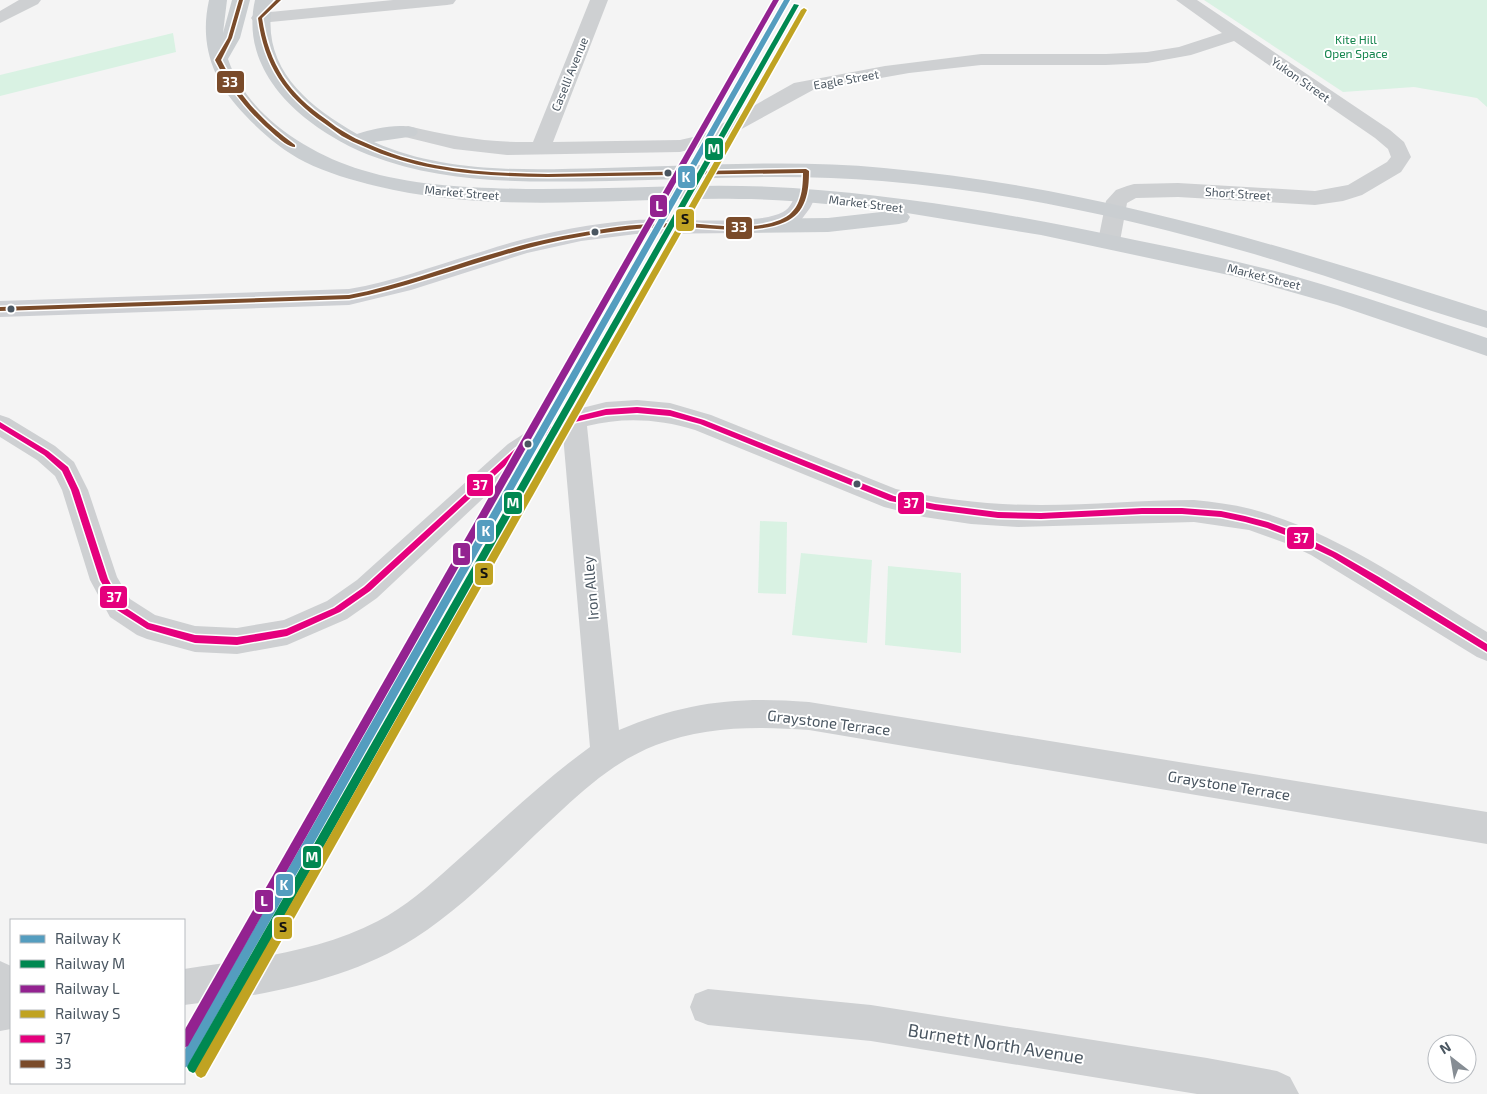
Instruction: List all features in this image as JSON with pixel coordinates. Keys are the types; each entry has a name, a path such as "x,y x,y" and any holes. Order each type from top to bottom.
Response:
{"main road":[{"name":"Market Street","path":"218,0 213,29 218,60 225,77 246,108 279,137 323,162 378,180 411,187 479,195 740,192 805,196 972,216 1109,241 1299,285 1487,347"},
{"path":"218,60 228,48 233,37 241,0"},
{"path":"262,9 279,0"},
{"name":"Market Street","path":"262,9 264,49 278,78 317,119 354,141 411,162 457,172 486,174 806,171 881,174 977,185 1115,211 1196,230 1269,250 1487,320"},
{"path":"354,141 382,134 408,132"},
{"path":"746,226 780,222 790,217 803,204 806,171"},
{"path":"0,309 349,297 396,288 490,256 556,239 624,228 655,225 820,226 897,218 972,216"}],"street":[{"path":"0,18 32,0"},
{"path":"262,9 447,0"},
{"name":"Caselli Avenue","path":"540,149 599,0"},
{"name":"Yukon Street","path":"1185,0 1388,138 1400,152 1401,158 1394,167"},
{"name":"Eagle Street","path":"408,132 480,147 540,149 661,147 709,139 801,87 920,66 1004,58 1092,60 1147,58 1187,51 1236,34"},
{"name":"Short Street","path":"1109,241 1117,202 1122,195 1134,191 1248,193 1315,198 1343,194 1355,190 1394,167"},
{"path":"0,425 46,453 65,469 75,490 104,580 120,608 147,626 194,639 237,641 287,632 337,610 367,589 517,451 551,429 574,420 606,412 637,410 670,413 702,422 893,499 957,512 1021,517 1194,510 1214,512 1255,521 1292,532 1325,548 1487,648"},
{"name":"Iron Alley","path":"574,420 606,755"},
{"name":"Graystone Terrace","path":"185,987 261,975 322,961 359,948 390,933 422,913 449,891 562,790 606,755 632,740 686,721 716,715 778,713 832,720 1487,828"},
{"path":"0,979 10,988"},
{"name":"Burnett North Avenue","path":"708,1007 871,1023 1207,1076 1277,1090 1280,1094"}],"green space":[{"name":"Kite Hill Open Space","path":"1204,0 1487,0 1487,107 1477,98 1414,87 1343,92"},
{"path":"173,33 176,52 0,96 0,75"},
{"path":"760,521 787,522 786,594 758,593"},
{"path":"801,553 872,560 867,643 792,635"},
{"path":"888,566 961,573 961,653 885,645"}],"rail line":[{"name":"L","path":"185,1040 776,0"},
{"name":"K","path":"185,1060 787,0"},
{"name":"M","path":"193,1067 796,5"},
{"name":"S","path":"201,1072 804,10"}],"transit line":[{"name":"33","path":"241,0 230,38 218,60 240,97 259,118 293,146"},
{"name":"33","path":"0,309 349,297 403,284 515,249 577,235 624,228 658,226 680,225 745,228 770,225 790,217 803,201 806,171 548,176 506,175 464,172 422,165 383,153 345,136 310,111 282,81 269,58 260,18 279,0"},
{"name":"37","path":"0,425 46,453 65,469 75,490 104,580 120,608 147,626 195,639 237,641 287,632 337,610 367,589 517,451 551,429 574,420 606,412 637,410 670,413 702,422 893,499 935,507 998,515 1041,516 1142,511 1201,512 1221,514 1268,525 1334,555 1487,648"}]}
